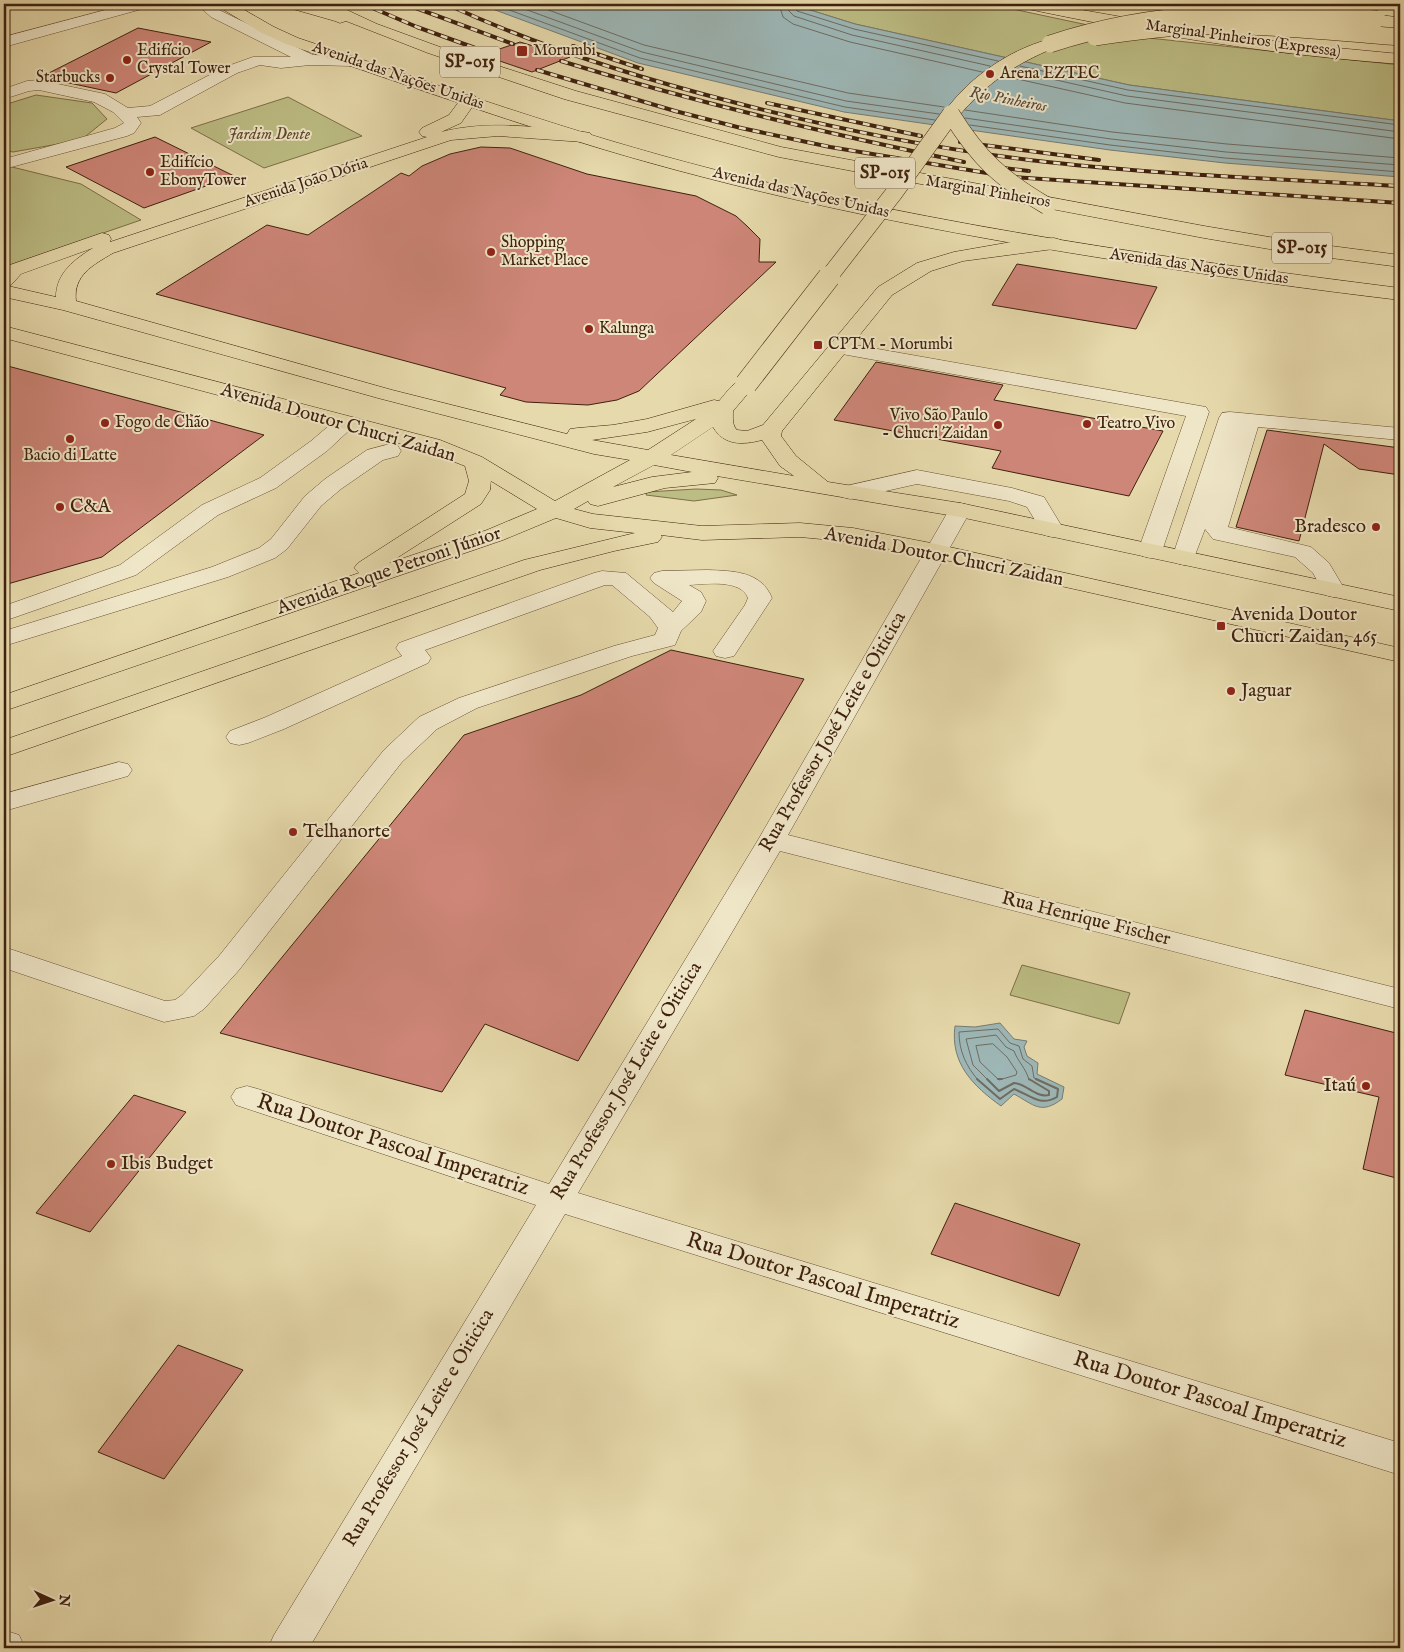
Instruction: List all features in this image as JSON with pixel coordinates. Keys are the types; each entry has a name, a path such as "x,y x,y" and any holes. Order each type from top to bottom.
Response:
{"main road":[{"name":"Avenida das Nações Unidas","path":"224,4 268,30 292,41 584,138 766,188 1054,244 1189,266 1400,294"},
{"path":"290,4 371,27"},
{"name":"SP-015","path":"322,4 371,27"},
{"name":"Marginal Pinheiros (Expressa)","path":"1028,4 1198,36 1262,45 1400,59"},
{"path":"1337,4 1400,12"},
{"path":"1050,44 1073,35 1126,22 1202,15 1293,13 1400,22"},
{"path":"1050,44 1137,31 1212,26 1300,29 1400,37"},
{"name":"Marginal Pinheiros","path":"371,27 570,95 779,152 1204,232 1293,247 1400,260"},
{"name":"Avenida Roque Petroni Júnior","path":"4,703 495,535 555,510 690,434 726,405 746,384 894,193 951,114 982,79 1003,65 1050,44"},
{"name":"Avenida João Dória","path":"7,274 130,229 439,128 455,119 469,100"},
{"path":"951,114 968,142 1010,183 1047,206 1104,229 1130,237 1211,255 1276,266 1400,279"},
{"name":"Avenida João Dória","path":"68,281 82,264 106,250 447,136 464,132 490,130 584,138"},
{"path":"544,434 594,434 623,430 675,419 726,405 723,426 726,432 734,436 754,437 771,430 885,291 924,267 961,256 1017,247 1054,244"},
{"path":"7,274 36,280 68,281 64,292 67,305"},
{"path":"4,291 67,305 385,394 594,447 769,479 960,510 1400,604"},
{"name":"Avenida Doutor Chucri Zaidan","path":"4,332 432,445 474,462 555,510 590,521 702,533 800,530 853,535 936,551 1400,655"},
{"path":"771,430 770,436 788,461 823,488"},
{"path":"330,591 473,499 480,490 481,481 474,462"},
{"path":"555,510 653,483 688,477 769,479"},
{"path":"4,749 532,565 639,538 702,533"}],"street":[{"path":"78,4 99,16"},
{"path":"4,42 144,4"},
{"path":"209,4 208,7 216,14 310,60"},
{"path":"126,113 154,111 231,70 254,55 267,39"},
{"path":"165,95 254,55 281,63"},
{"path":"193,102 233,80 265,67 310,60 352,61"},
{"path":"4,94 28,86 39,85 99,98 126,113 133,123 128,129 121,132 4,164"},
{"path":"838,348 1198,412 1150,551"},
{"path":"1184,558 1230,418 1400,434"},
{"path":"1249,420 1216,528 1222,534 1303,552 1314,560 1326,573 1334,590"},
{"path":"4,614 128,570 210,510 268,483 319,446 346,423"},
{"path":"4,639 201,577 267,554 279,544 313,501 333,484 376,455 390,451"},
{"path":"850,492 917,477 1012,494 1036,502 1052,530"},
{"name":"Rua Professor José Leite e Oiticica","path":"288,1648 772,840 960,510"},
{"path":"128,570 201,577"},
{"path":"239,737 275,723 419,658 408,648 602,578 733,579 747,582 758,591 760,598 725,651"},
{"path":"618,578 659,612 667,620 670,628"},
{"path":"4,957 164,1012 183,1010 193,1002 229,963 393,756 428,723 468,703 623,650 666,640 670,628 692,607 694,601 692,597 664,578"},
{"path":"4,803 119,770"},
{"name":"Rua Henrique Fischer","path":"772,840 1400,999"},
{"name":"Rua Doutor Pascoal Imperatriz","path":"247,1097 556,1199 1400,1459"}],"green space":[{"path":"791,4 989,4 1149,38 1400,65 1400,121 1129,85 855,24"},
{"path":"36,95 92,103 107,119 81,140 13,152 4,150 4,105"},
{"name":"Jardim Dente","path":"288,97 362,136 264,168 191,128"},
{"path":"4,165 81,184 141,220 4,267"},
{"path":"696,489 721,490 737,495 694,501 646,495 647,492"},
{"path":"1022,965 1130,993 1119,1024 1010,995"}],"water":[{"name":"Rio Pinheiros","path":"479,4 791,4 855,24 1129,85 1400,121 1400,177 1225,163 1110,150 844,112 638,63"},
{"path":"1000,1023 1014,1039 1027,1041 1024,1047 1027,1056 1038,1063 1037,1074 1064,1087 1062,1099 1048,1107 1038,1107 1014,1094 1001,1106 973,1082 960,1062 956,1051 954,1039 955,1026 975,1027"}],"building":[{"name":"Edifício Crystal Tower","path":"138,28 211,42 116,93 41,77"},
{"path":"520,42 570,57 532,72 482,55"},
{"name":"Edifício EbonyTower","path":"155,137 234,176 144,208 66,167"},
{"path":"481,147 510,148 587,174 696,196 736,216 760,239 759,262 776,262 639,391 617,400 588,405 526,402 500,395 506,388 156,294 267,225 308,235 401,173 409,176 422,166 450,154"},
{"path":"1017,264 1157,287 1136,329 992,305"},
{"name":"Vivo São Paulo - Chucri Zaidan","path":"876,362 1003,385 994,400 1163,431 1129,496 992,468 1001,451 834,420"},
{"path":"4,365 264,435 102,557 4,585"},
{"path":"1267,430 1400,448 1400,475 1359,469 1324,444 1299,541 1236,527"},
{"path":"671,650 804,679 578,1061 485,1024 442,1092 220,1033 464,735 581,695"},
{"name":"Itaú","path":"1305,1010 1400,1034 1400,1179 1363,1169 1379,1097 1285,1075"},
{"name":"Ibis Budget","path":"134,1095 186,1112 90,1232 36,1213"},
{"path":"955,1203 1080,1244 1059,1296 931,1254"},
{"path":"178,1345 243,1370 164,1479 98,1452"}],"railway":[{"path":"363,4 417,27 489,53"},
{"path":"405,4 513,44"},
{"path":"446,4 550,47 621,70 768,111 887,138 1047,162 1223,176 1400,186"},
{"path":"573,46 642,69"},
{"path":"561,61 761,116 964,162"},
{"path":"537,70 675,111 741,128 830,147 1011,177 1400,203"},
{"path":"767,103 921,136"},
{"path":"960,142 1099,160"},
{"path":"987,166 1029,171"}],"place":[{"name":"Morumbi","path":"522,51"},
{"name":"Edifício Crystal Tower","path":"127,60"},
{"name":"Arena EZTEC","path":"990,74"},
{"name":"Starbucks","path":"110,78"},
{"name":"Edifício EbonyTower","path":"150,172"},
{"name":"Shopping Market Place","path":"491,252"},
{"name":"Kalunga","path":"589,329"},
{"name":"CPTM - Morumbi","path":"818,345"},
{"name":"Fogo de Chão","path":"105,423"},
{"name":"Teatro Vivo","path":"1087,424"},
{"name":"Vivo São Paulo - Chucri Zaidan","path":"998,425"},
{"name":"Bacio di Latte","path":"70,439"},
{"name":"C&A","path":"60,507"},
{"name":"Bradesco","path":"1376,527"},
{"name":"Avenida Doutor Chucri Zaidan, 465","path":"1221,626"},
{"name":"Jaguar","path":"1231,691"},
{"name":"Telhanorte","path":"293,832"},
{"name":"Itaú","path":"1366,1086"},
{"name":"Ibis Budget","path":"111,1164"}]}
